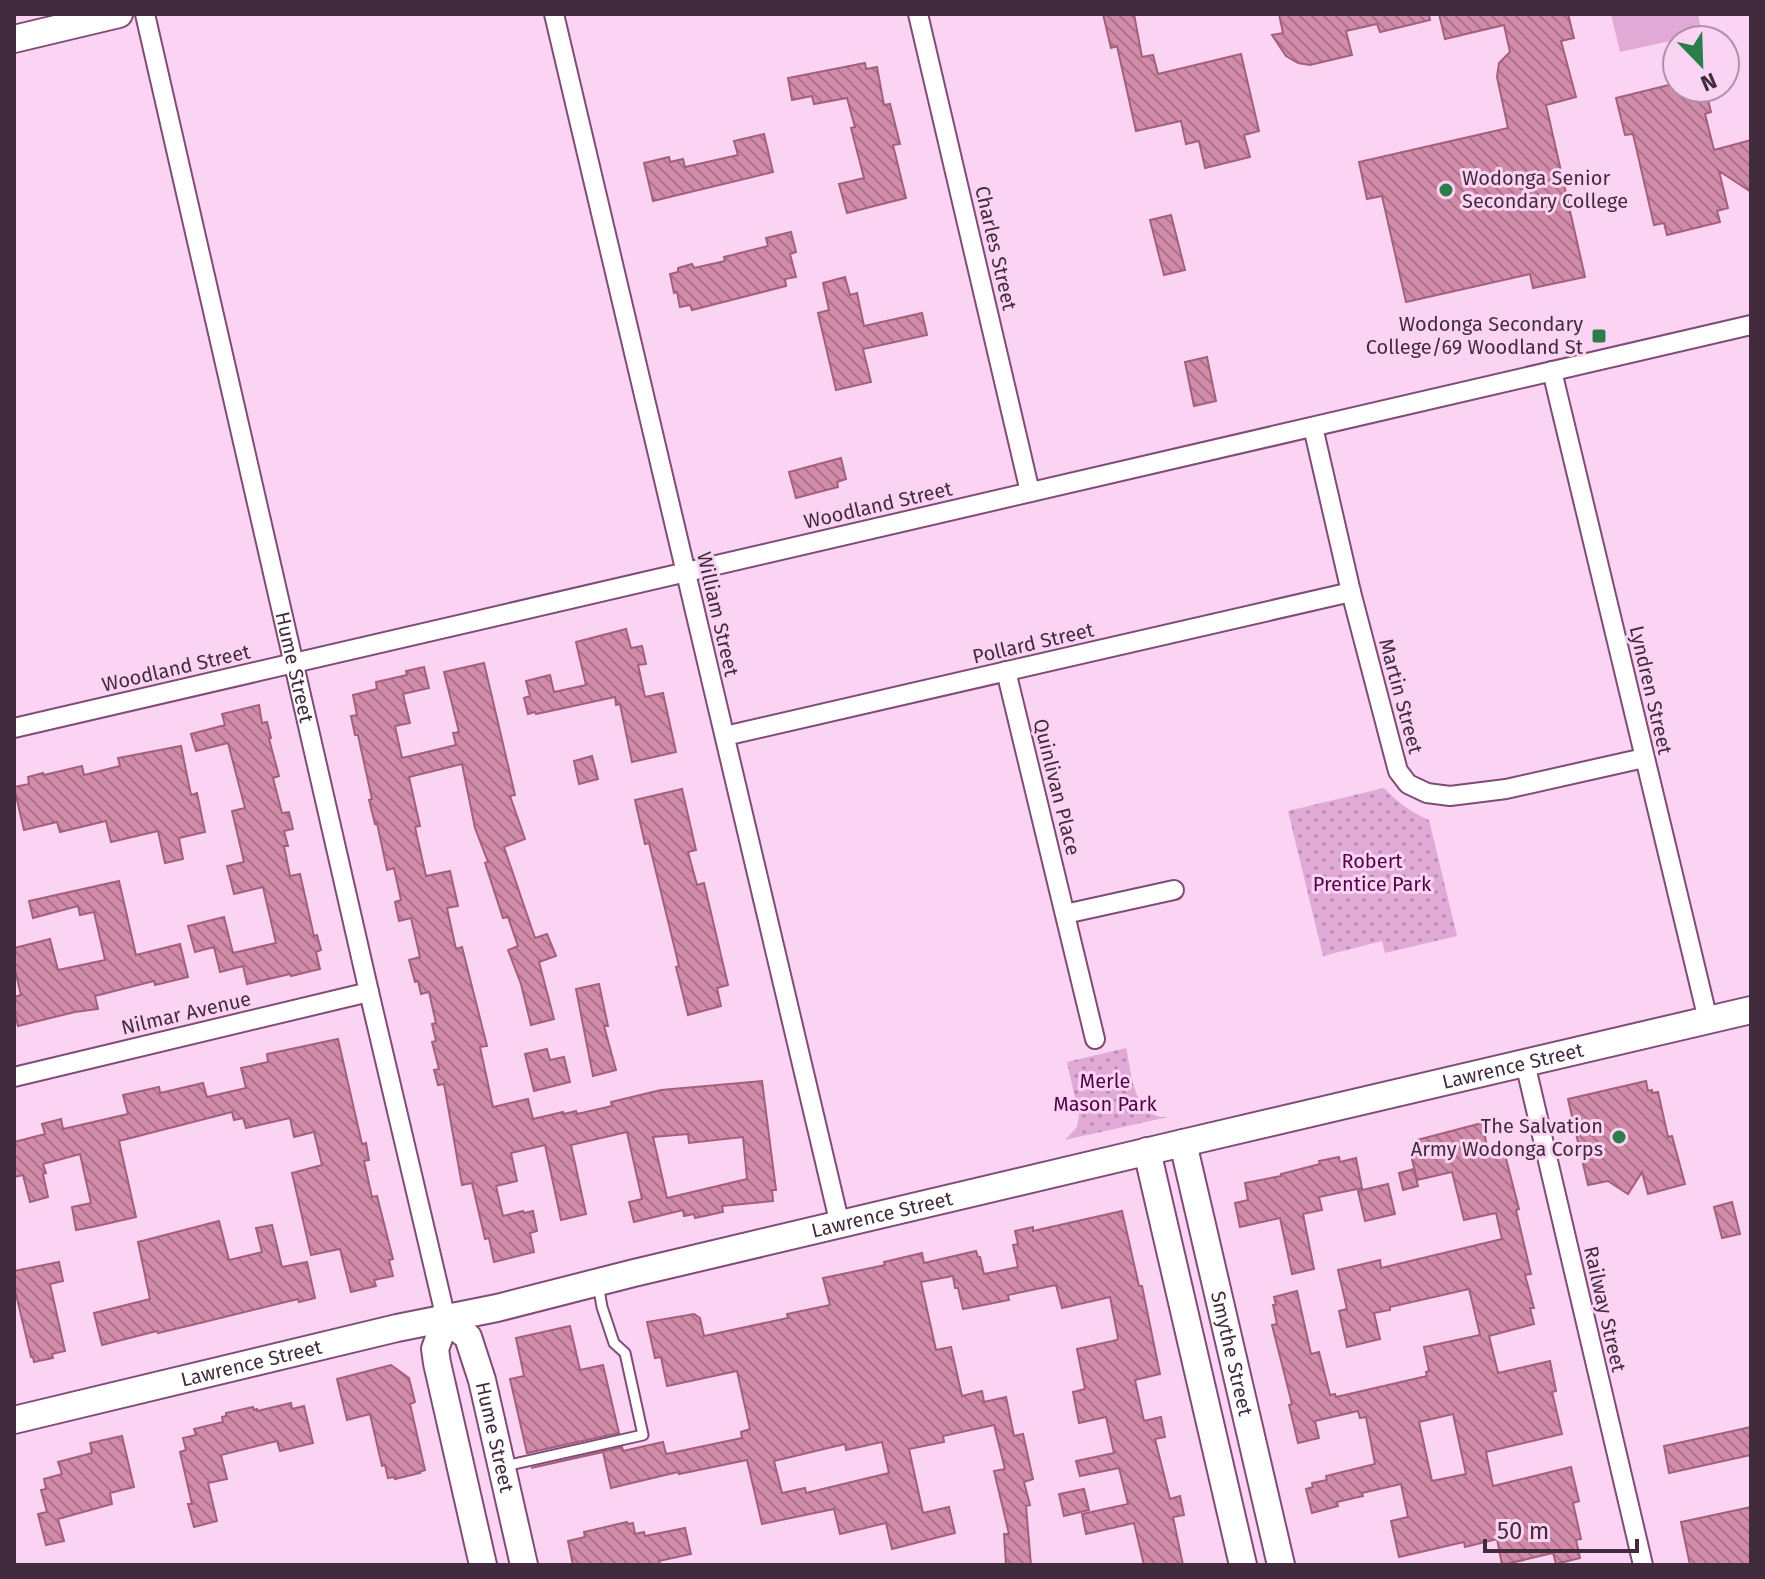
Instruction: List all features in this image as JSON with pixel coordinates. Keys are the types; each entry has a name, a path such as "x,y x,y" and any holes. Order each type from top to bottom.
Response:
{"main road":[{"path":"14,39 119,14"},
{"name":"Lawrence Street","path":"14,1420 1751,1010"},
{"name":"Smythe Street","path":"1183,1143 1281,1565"},
{"name":"Smythe Street","path":"1147,1151 1243,1565"},
{"path":"1179,1289 1215,1280"},
{"name":"Hume Street","path":"483,1563 435,1349 446,1319 468,1337 482,1380 522,1558"},
{"path":"443,1390 482,1380"},
{"path":"483,1563 522,1558"}],"street":[{"name":"Hume Street","path":"145,14 446,1319"},
{"name":"William Street","path":"554,14 840,1225"},
{"name":"Charles Street","path":"918,14 1030,492"},
{"name":"Woodland Street","path":"15,721 295,663 1751,325"},
{"name":"Lyndren Street","path":"1552,371 1708,1020"},
{"name":"Martin Street","path":"1313,427 1351,592 1394,756 1398,771 1408,784 1427,793 1450,796 1506,789 1644,758"},
{"name":"Pollard Street","path":"725,736 1351,592"},
{"name":"Quinlivan Place","path":"1006,671 1095,1039"},
{"path":"1065,914 1174,890"},
{"name":"Nilmar Avenue","path":"14,1077 369,992"},
{"name":"Railway Street","path":"1525,1063 1643,1565"}],"lane":[{"path":"502,1467 643,1435 625,1353 614,1343 598,1283"}],"green space":[{"path":"1611,14 1698,14 1700,24 1661,24 1661,43 1620,52"},
{"name":"Robert Prentice Park","path":"1384,788 1405,807 1429,820 1457,936 1385,953 1382,941 1323,956 1288,811"},
{"name":"Merle Mason Park","path":"1126,1048 1141,1103 1156,1116 1168,1117 1065,1140 1077,1127 1079,1116 1067,1062"}],"building":[{"path":"1103,14 1134,14 1142,57 1153,55 1158,74 1241,54 1259,131 1244,135 1250,157 1205,168 1199,141 1186,144 1181,121 1136,131 1117,46 1111,48"},
{"path":"1279,14 1429,14 1430,20 1380,32 1377,24 1346,31 1352,55 1310,65 1286,56 1272,35 1283,33"},
{"path":"1439,14 1568,14 1574,38 1561,41 1576,97 1546,105 1585,277 1533,288 1530,274 1406,302 1382,196 1367,199 1359,162 1508,128 1497,77 1499,63 1510,52 1504,25 1445,39"},
{"path":"865,63 866,69 877,67 884,105 890,104 900,144 893,145 906,198 847,213 839,184 864,178 847,98 814,104 812,96 792,100 788,78"},
{"path":"1661,87 1661,104 1709,104 1711,112 1705,114 1714,150 1751,140 1751,192 1719,171 1728,208 1717,211 1720,222 1667,235 1664,223 1654,225 1633,134 1625,135 1616,98"},
{"path":"764,134 773,172 653,201 644,163 669,157 670,162 683,159 685,167 738,155 734,141"},
{"path":"1171,215 1185,270 1164,275 1150,220"},
{"path":"791,232 796,252 790,254 796,277 785,279 786,286 692,310 690,305 680,307 670,274 678,272 678,268 725,261 724,257 768,246 766,238"},
{"path":"845,277 850,295 857,293 864,326 922,313 927,335 863,349 871,382 836,390 818,313 829,310 823,283"},
{"path":"1207,357 1216,401 1194,406 1185,362"},
{"path":"841,458 846,479 837,482 838,487 796,498 789,472"},
{"path":"626,629 631,648 642,646 646,664 638,665 645,697 663,693 676,752 632,762 620,704 616,705 615,697 536,714 528,714 524,698 530,696 526,681 550,675 554,692 586,685 576,642"},
{"path":"484,663 515,795 510,796 525,839 504,847 535,938 547,934 556,956 539,962 554,1019 531,1025 521,984 508,950 518,946 508,917 503,918 485,863 488,862 475,828 462,764 409,777 420,826 415,827 426,876 450,871 458,906 447,908 456,949 462,947 487,1046 480,1047 493,1107 528,1099 533,1119 563,1112 576,1111 577,1114 661,1090 762,1081 776,1190 772,1190 773,1201 722,1206 723,1212 695,1218 694,1214 684,1216 683,1210 634,1222 629,1202 642,1199 627,1132 571,1145 586,1214 561,1220 545,1145 511,1153 517,1181 496,1186 503,1216 533,1211 537,1231 530,1233 534,1252 494,1262 489,1238 485,1239 472,1183 462,1185 444,1084 438,1085 434,1070 439,1069 432,1042 436,1041 432,1024 436,1023 429,992 421,994 418,981 415,982 409,960 420,957 411,918 399,921 395,902 401,900 394,868 387,870 369,800 372,799 358,735 355,735 351,716 357,715 353,695 377,689 376,682 407,675 406,671 424,667 429,688 403,694 410,723 395,726 402,758 456,745 453,733 459,732 444,672","holes":["688,1134 689,1143 743,1137 747,1179 667,1198 653,1137"]},
{"path":"259,705 262,723 267,722 271,738 279,776 273,778 282,813 289,812 293,829 284,831 290,876 300,874 314,936 317,935 321,950 316,952 320,969 247,984 243,966 220,972 214,947 195,952 188,926 224,917 233,953 276,943 263,887 234,894 227,866 244,862 232,811 245,808 228,743 196,751 191,734 225,725 222,714"},
{"path":"181,746 191,795 197,793 205,832 179,838 183,859 165,863 158,831 111,842 106,821 60,832 57,822 24,830 14,787 29,784 28,777 82,766 84,775 120,766 118,758"},
{"path":"592,756 598,779 579,784 574,761"},
{"path":"682,789 696,850 688,852 697,885 704,883 728,985 717,988 721,1006 688,1015 649,843 645,844 635,800"},
{"path":"119,881 136,955 180,944 188,977 155,985 154,981 95,996 98,1009 18,1026 14,997 21,995 14,966 14,948 50,939 58,970 105,960 94,912 80,915 78,906 33,918 29,901"},
{"path":"599,984 608,1026 604,1026 616,1070 593,1076 576,989"},
{"path":"338,1039 362,1144 366,1143 369,1160 364,1161 372,1197 377,1196 393,1259 389,1260 393,1276 374,1280 376,1286 351,1292 340,1249 311,1255 292,1173 322,1165 314,1132 294,1137 290,1118 246,1128 243,1118 234,1120 232,1112 119,1141 136,1217 97,1226 76,1230 72,1207 91,1203 80,1154 43,1164 48,1197 30,1202 23,1175 14,1177 14,1142 45,1134 42,1124 61,1119 63,1129 128,1114 123,1095 159,1087 160,1093 203,1083 207,1097 246,1088 241,1068 268,1062 267,1054"},
{"path":"547,1049 550,1060 564,1057 570,1082 534,1091 525,1054"},
{"name":"The Salvation Army Wodonga Corps","path":"1646,1081 1648,1091 1658,1092 1668,1137 1672,1136 1685,1184 1648,1194 1642,1172 1628,1194 1608,1181 1588,1185 1568,1099"},
{"path":"1482,1123 1488,1151 1503,1147 1531,1274 1525,1275 1534,1308 1530,1308 1534,1324 1489,1336 1498,1373 1550,1361 1556,1391 1552,1392 1562,1434 1486,1452 1493,1486 1571,1467 1579,1501 1573,1503 1581,1539 1576,1540 1580,1558 1556,1564 1553,1553 1502,1565 1497,1539 1465,1547 1464,1542 1399,1557 1391,1521 1408,1517 1401,1484 1362,1493 1363,1496 1337,1502 1338,1506 1312,1513 1306,1489 1313,1487 1312,1483 1327,1480 1326,1476 1375,1464 1366,1417 1360,1418 1358,1411 1315,1421 1319,1438 1298,1443 1289,1405 1292,1404 1272,1325 1277,1324 1274,1297 1297,1291 1311,1354 1319,1352 1330,1395 1335,1394 1336,1397 1427,1376 1426,1372 1429,1371 1424,1347 1480,1335 1469,1289 1374,1313 1380,1339 1347,1347 1339,1311 1347,1309 1338,1270 1380,1260 1381,1268 1502,1239 1496,1213 1464,1220 1452,1172 1417,1180 1411,1155 1420,1153 1417,1140","holes":["1453,1414 1466,1474 1432,1481 1419,1422"]},
{"path":"1339,1157 1340,1162 1356,1158 1362,1188 1319,1197 1322,1210 1303,1214 1314,1269 1292,1274 1280,1218 1240,1227 1235,1203 1248,1200 1245,1183 1281,1176 1320,1164 1319,1161"},
{"path":"1414,1169 1418,1186 1403,1190 1399,1173"},
{"path":"1388,1184 1395,1214 1365,1221 1358,1191"},
{"path":"1732,1202 1740,1234 1722,1238 1714,1207"},
{"path":"1122,1211 1139,1286 1142,1286 1160,1374 1135,1380 1144,1421 1161,1417 1165,1437 1155,1439 1170,1499 1180,1496 1184,1515 1173,1517 1183,1565 1144,1565 1134,1523 1086,1534 1082,1514 1128,1504 1119,1468 1080,1476 1076,1461 1114,1453 1106,1417 1079,1423 1073,1392 1085,1389 1077,1349 1118,1338 1110,1297 1062,1308 1056,1285 1008,1295 1009,1300 963,1309 953,1276 921,1282 936,1350 951,1347 962,1396 982,1391 984,1402 1006,1397 1014,1436 1023,1434 1033,1479 1024,1482 1030,1505 1026,1506 1031,1565 1006,1565 1004,1534 1009,1534 994,1471 1005,1469 994,1425 943,1436 944,1442 909,1449 923,1513 949,1507 955,1533 892,1549 886,1523 840,1534 834,1509 762,1524 747,1460 611,1488 603,1452 531,1468 622,1447 623,1451 663,1442 666,1454 742,1438 741,1432 750,1429 737,1371 667,1386 661,1357 655,1358 647,1322 694,1314 700,1318 704,1336 788,1318 787,1314 830,1305 823,1278 885,1265 884,1262 922,1253 924,1263 976,1251 984,1274 1018,1267 1013,1245 1018,1244 1015,1231 1033,1227 1033,1231","holes":["882,1442 889,1473 806,1493 805,1488 782,1493 774,1461 845,1444 846,1450"]},
{"path":"219,1221 229,1260 262,1252 256,1228 272,1225 282,1267 307,1262 315,1298 299,1302 298,1299 102,1345 94,1313 150,1299 138,1242"},
{"path":"59,1262 63,1281 50,1284 65,1351 52,1354 53,1358 34,1362 14,1286 14,1271"},
{"path":"570,1326 580,1370 603,1365 619,1433 527,1453 510,1379 524,1376 516,1338"},
{"path":"391,1365 409,1378 415,1402 410,1404 425,1470 395,1479 388,1478 385,1465 382,1466 370,1414 347,1420 337,1379"},
{"path":"291,1403 292,1409 304,1406 313,1443 280,1451 277,1441 221,1455 227,1479 208,1483 217,1521 194,1527 180,1452 186,1450 183,1438 196,1435 194,1429 223,1422 222,1417 226,1413 253,1407 257,1411"},
{"path":"1751,1427 1751,1455 1669,1473 1664,1446"},
{"path":"122,1436 134,1487 110,1493 112,1504 58,1519 64,1541 46,1545 38,1514 47,1512 41,1490 46,1489 44,1479 62,1474 58,1462 92,1453 90,1443"},
{"path":"1084,1489 1089,1510 1064,1516 1059,1494"},
{"path":"1751,1507 1751,1565 1690,1565 1681,1522"},
{"path":"633,1523 635,1534 644,1532 645,1536 685,1528 691,1554 659,1561 660,1565 573,1565 568,1541 585,1537 584,1532"}],"place":[{"name":"Wodonga Senior Secondary College","path":"1446,190"},
{"name":"Wodonga Secondary College/69 Woodland St","path":"1599,336"},
{"name":"The Salvation Army Wodonga Corps","path":"1619,1137"}]}
